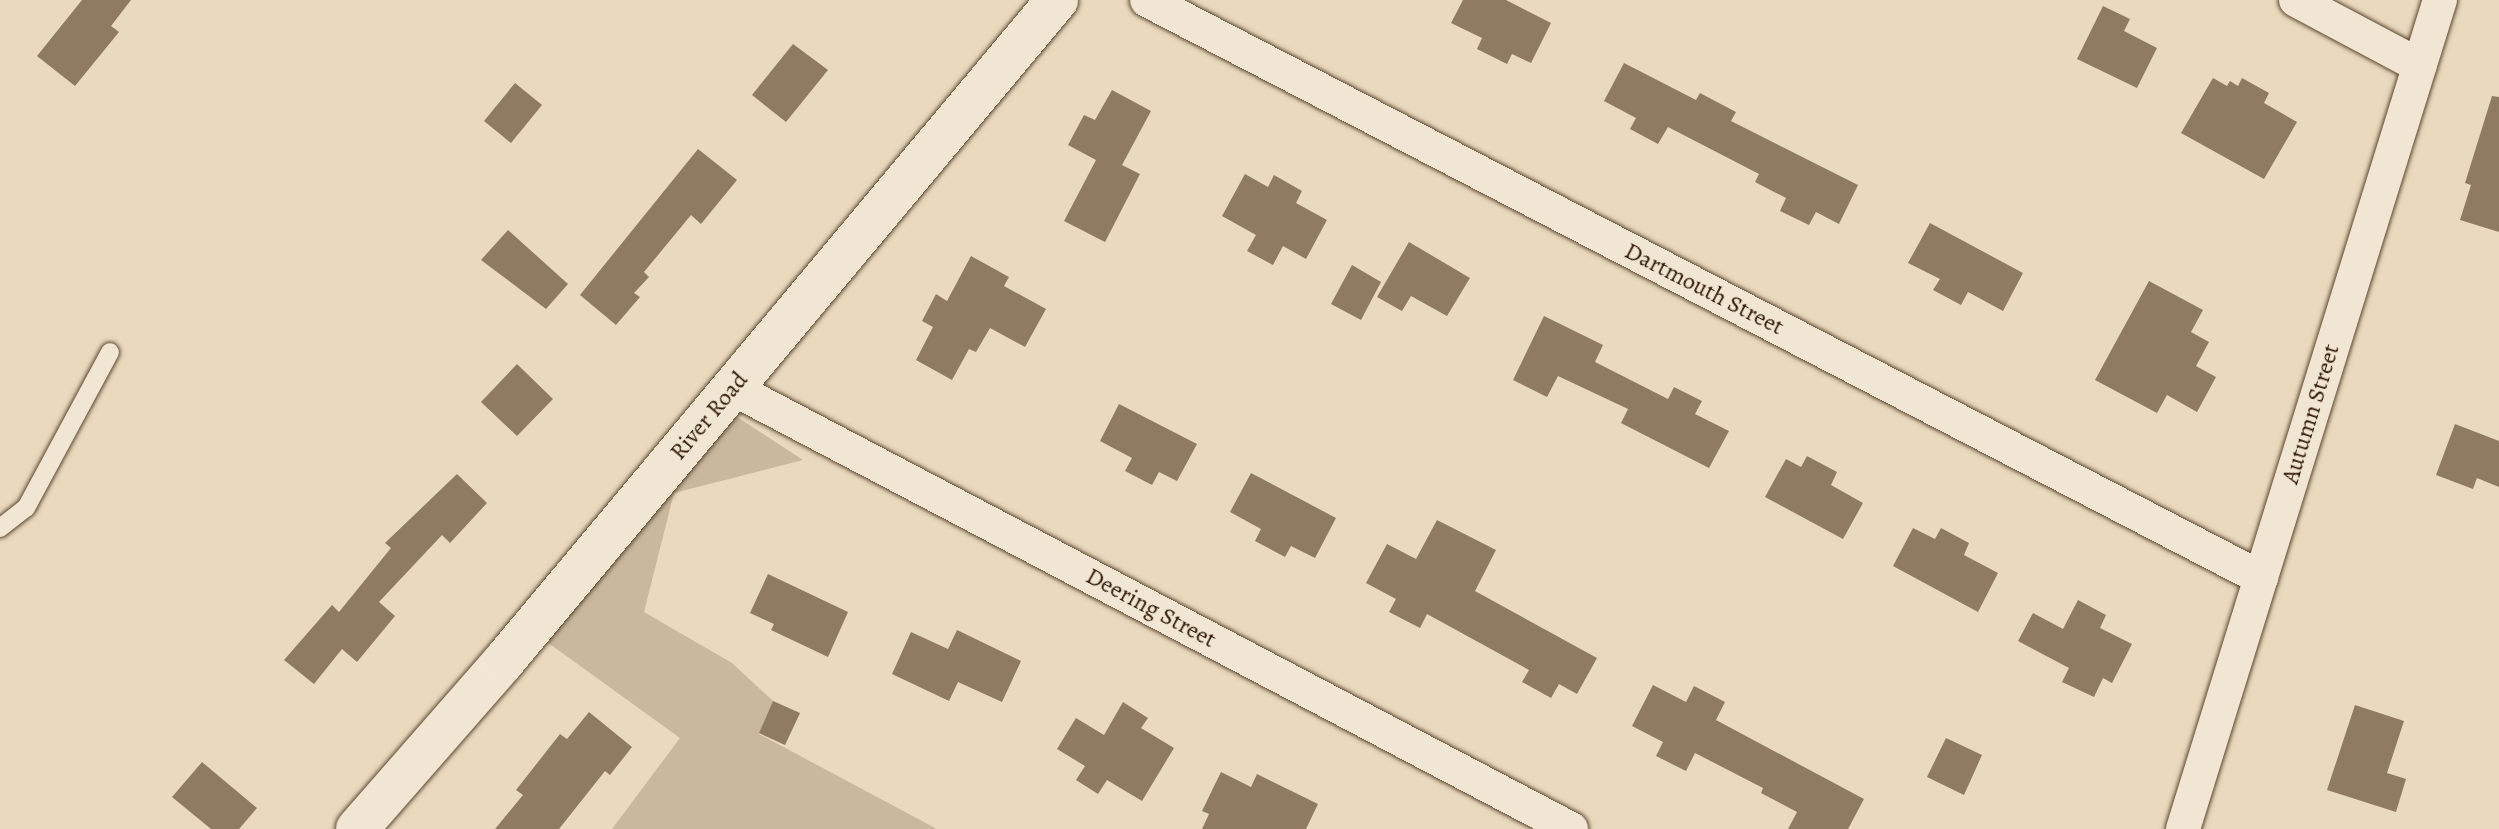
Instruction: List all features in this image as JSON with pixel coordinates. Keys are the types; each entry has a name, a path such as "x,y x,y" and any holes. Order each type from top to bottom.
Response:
{"street":[{"name":"River Road","path":"357,829 1057,0"},
{"name":"Dartmouth Street","path":"1147,0 2261,578"},
{"path":"2296,0 2420,66"},
{"name":"Autumn Street","path":"2183,829 2440,0"},
{"name":"Deering Street","path":"732,388 1571,829"}],"lane":[{"path":"0,528 26,508 110,352"}],"shaded area":[{"path":"734,415 803,460 674,493 644,612 732,663 773,701 759,734 937,829 612,829 680,738 547,642"}],"building":[{"path":"82,0 131,0 111,26 119,32 75,86 37,56"},
{"path":"1463,0 1506,0 1551,23 1531,63 1512,54 1507,64 1477,49 1482,38 1451,23"},
{"path":"2103,6 2130,19 2124,31 2157,48 2137,88 2077,59"},
{"path":"793,44 828,70 786,122 752,95"},
{"path":"1624,63 1696,100 1700,93 1736,112 1731,121 1858,185 1839,224 1816,212 1809,225 1780,211 1786,198 1755,182 1759,174 1668,127 1658,144 1630,129 1636,118 1604,101"},
{"path":"2213,78 2227,86 2230,81 2238,86 2242,78 2269,93 2264,103 2297,122 2264,179 2181,133"},
{"path":"515,83 542,105 511,143 484,121"},
{"path":"1112,90 1151,111 1122,165 1140,174 1105,242 1064,221 1096,160 1068,145 1084,115 1095,120"},
{"path":"2492,96 2499,97 2499,232 2460,220 2471,185 2465,183"},
{"path":"698,149 737,180 701,224 691,215 644,272 649,277 634,293 640,297 616,325 580,295"},
{"path":"1245,174 1268,187 1274,175 1302,191 1296,203 1327,220 1306,259 1283,246 1273,265 1247,251 1256,235 1222,216"},
{"path":"1930,223 2023,273 2003,311 1968,292 1961,305 1933,290 1940,279 1908,263"},
{"path":"508,230 568,284 546,309 481,260"},
{"path":"1409,242 1470,278 1447,316 1411,296 1402,311 1377,297"},
{"path":"971,256 1009,277 1004,286 1046,309 1025,347 990,328 976,352 969,349 952,380 916,360 933,327 922,321 936,294 947,301"},
{"path":"1352,265 1381,282 1361,320 1331,304"},
{"path":"2149,281 2203,310 2191,332 2209,342 2196,366 2216,377 2197,412 2167,395 2157,413 2095,380"},
{"path":"1544,316 1603,345 1595,362 1668,399 1674,387 1702,401 1695,414 1729,431 1709,468 1621,423 1628,409 1558,376 1547,397 1513,380"},
{"path":"517,364 553,399 517,436 481,402"},
{"path":"1119,404 1197,444 1177,481 1159,472 1152,485 1125,471 1132,458 1100,441"},
{"path":"2455,424 2499,441 2499,487 2477,478 2473,489 2436,475"},
{"path":"1807,456 1837,472 1831,485 1863,503 1843,539 1765,497 1786,459 1801,467"},
{"path":"1251,473 1336,518 1315,558 1291,546 1285,557 1255,541 1261,529 1230,512"},
{"path":"457,474 487,503 450,543 442,535 379,602 395,616 357,662 342,649 314,684 284,660 332,605 339,612 391,548 385,543"},
{"path":"1437,520 1496,550 1475,591 1597,658 1577,694 1559,684 1551,698 1522,682 1529,670 1427,614 1420,628 1389,612 1396,599 1366,583 1387,544 1416,559"},
{"path":"1913,528 1935,539 1941,528 1969,543 1964,555 1998,573 1978,612 1893,566"},
{"path":"768,574 848,612 828,657 771,630 774,624 750,613"},
{"path":"2078,600 2106,615 2100,628 2132,644 2112,683 2103,678 2094,697 2062,682 2069,668 2018,641 2033,613 2063,629"},
{"path":"957,630 1021,661 1002,702 958,682 949,701 892,674 911,632 948,649"},
{"path":"1653,685 1686,702 1694,686 1725,702 1716,720 1864,799 1848,829 1788,829 1797,812 1761,793 1763,788 1695,753 1686,771 1656,756 1663,742 1632,726"},
{"path":"773,701 800,713 785,745 759,733"},
{"path":"1123,702 1148,718 1141,728 1174,748 1142,801 1107,780 1098,794 1076,780 1085,766 1057,749 1076,718 1104,735"},
{"path":"2355,705 2404,721 2387,773 2406,779 2396,812 2327,790"},
{"path":"589,712 632,747 610,775 605,771 559,829 495,829 523,795 516,790 560,734 567,739"},
{"path":"1946,738 1982,755 1964,795 1927,777"},
{"path":"202,762 257,808 239,829 211,829 172,797"},
{"path":"1221,772 1251,787 1257,774 1318,804 1306,829 1202,829 1209,814 1202,811"}]}
